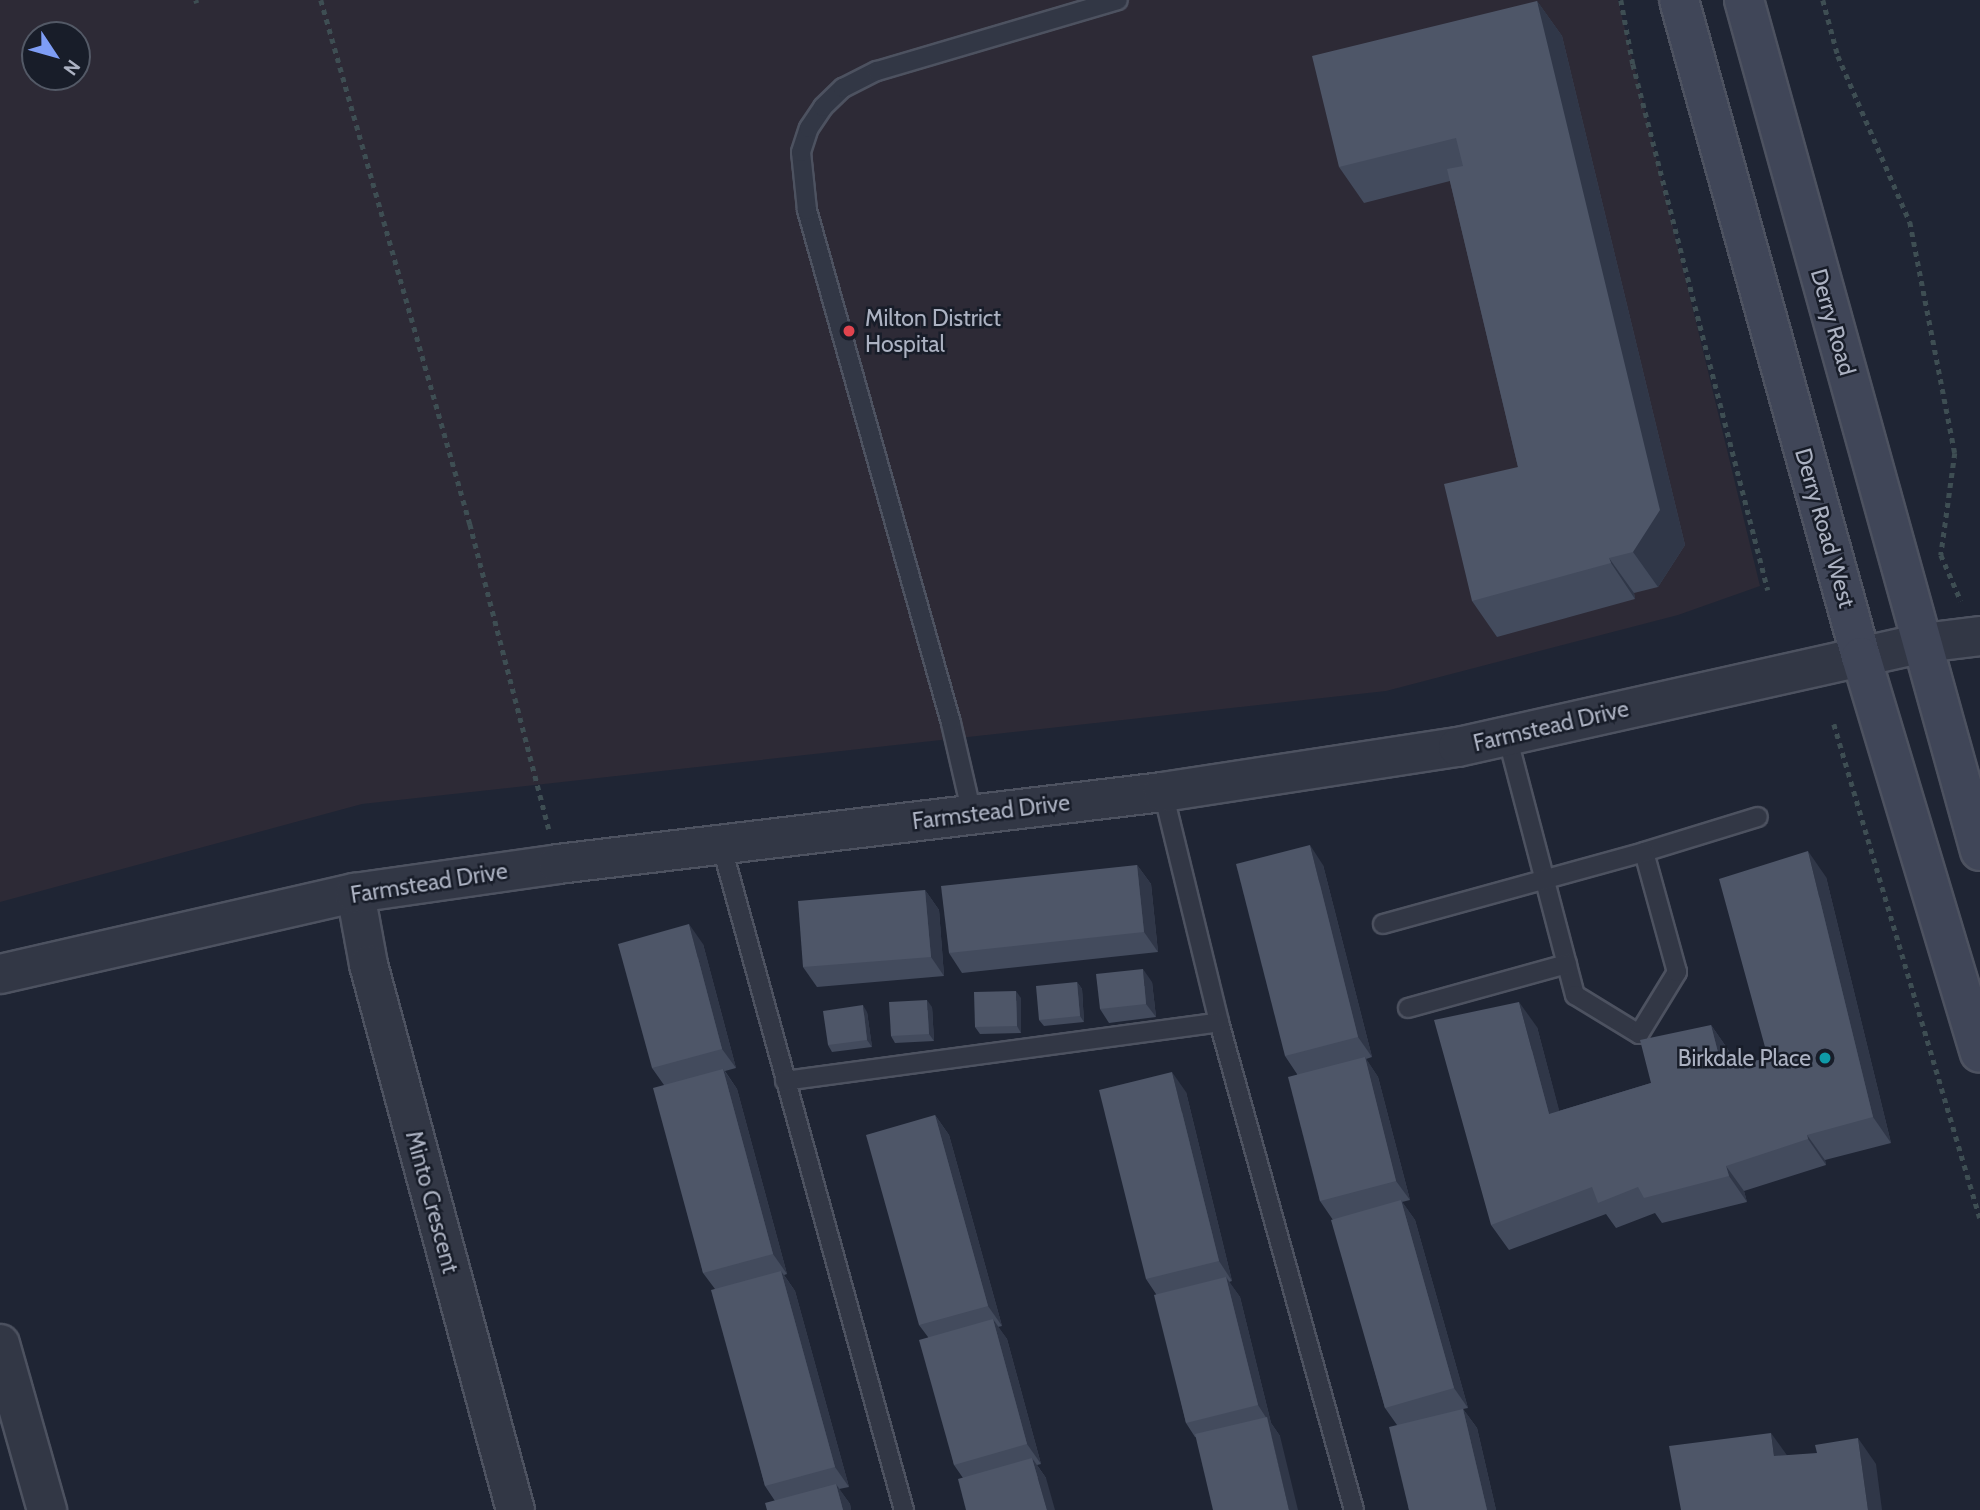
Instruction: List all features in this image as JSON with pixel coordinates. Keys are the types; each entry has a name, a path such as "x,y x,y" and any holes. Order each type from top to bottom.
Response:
{"main road":[{"name":"Derry Road West","path":"1679,0 1861,657 1980,1053"},
{"name":"Derry Road","path":"1744,0 1923,643"},
{"path":"1923,643 1980,851"}],"street":[{"name":"Farmstead Drive","path":"0,974 355,893 558,864 1163,792 1507,736 1923,643 1978,637"},
{"name":"Minto Crescent","path":"355,893 368,964 515,1510"},
{"path":"0,1344 47,1510"}],"lane":[{"path":"972,814 951,723 807,210 801,152 809,128 823,107 843,88 877,71 1118,0"},
{"path":"1507,736 1575,995 1639,1034 1677,972 1644,852"},
{"path":"1163,792 1219,1022 1354,1510"},
{"path":"1383,924 1545,877 1644,852 1758,817"},
{"path":"721,844 904,1510"},
{"path":"1408,1008 1567,964"},
{"path":"785,1081 1219,1022"}],"path":[{"path":"321,0 470,524 558,864"},
{"path":"1621,0 1633,64 1768,590"},
{"path":"1823,0 1838,56 1910,222 1955,453 1941,555 1978,637"},
{"path":"1834,724 1980,1218"}],"shaded area":[{"name":"Milton District Hospital","path":"0,0 1618,0 1760,586 1678,615 1386,691 362,804 0,902"}],"building":[{"path":"1537,1 1660,510 1633,552 1609,558 1611,563 1472,601 1444,484 1518,467 1447,169 1463,166 1456,138 1339,167 1312,56"},
{"path":"1310,845 1358,1037 1285,1056 1236,864"},
{"name":"Birkdale Place","path":"1808,851 1873,1117 1807,1135 1808,1139 1726,1166 1729,1176 1644,1198 1638,1187 1598,1203 1592,1187 1491,1225 1434,1020 1519,1002 1549,1114 1651,1083 1640,1040 1711,1025 1722,1068 1768,1058 1719,879"},
{"path":"1137,865 1144,932 949,953 941,886"},
{"path":"925,890 931,957 803,967 798,901"},
{"path":"689,924 722,1049 652,1068 618,944"},
{"path":"1143,969 1146,1004 1100,1009 1096,974"},
{"path":"1077,982 1080,1016 1039,1020 1036,986"},
{"path":"1016,991 1017,1026 975,1027 974,992"},
{"path":"927,1000 929,1034 891,1036 889,1002"},
{"path":"863,1005 867,1040 828,1045 823,1011"},
{"path":"1365,1057 1396,1181 1320,1201 1288,1077"},
{"path":"723,1069 773,1254 703,1273 653,1088"},
{"path":"1172,1072 1219,1261 1146,1279 1099,1090"},
{"path":"935,1115 988,1306 919,1325 866,1135"},
{"path":"1401,1200 1454,1388 1385,1408 1331,1220"},
{"path":"781,1271 835,1467 765,1486 711,1290"},
{"path":"1226,1277 1258,1405 1186,1423 1154,1295"},
{"path":"993,1319 1027,1444 954,1465 919,1340"},
{"path":"1463,1409 1487,1510 1409,1510 1389,1427"},
{"path":"1267,1417 1289,1510 1213,1510 1195,1434"},
{"path":"1771,1433 1774,1456 1817,1453 1815,1445 1858,1438 1868,1510 1681,1510 1669,1446"},
{"path":"1032,1458 1047,1510 966,1510 958,1479"},
{"path":"836,1484 843,1510 767,1510 765,1503"}],"place":[{"name":"Milton District Hospital","path":"849,331"},
{"name":"Birkdale Place","path":"1825,1058"}]}
